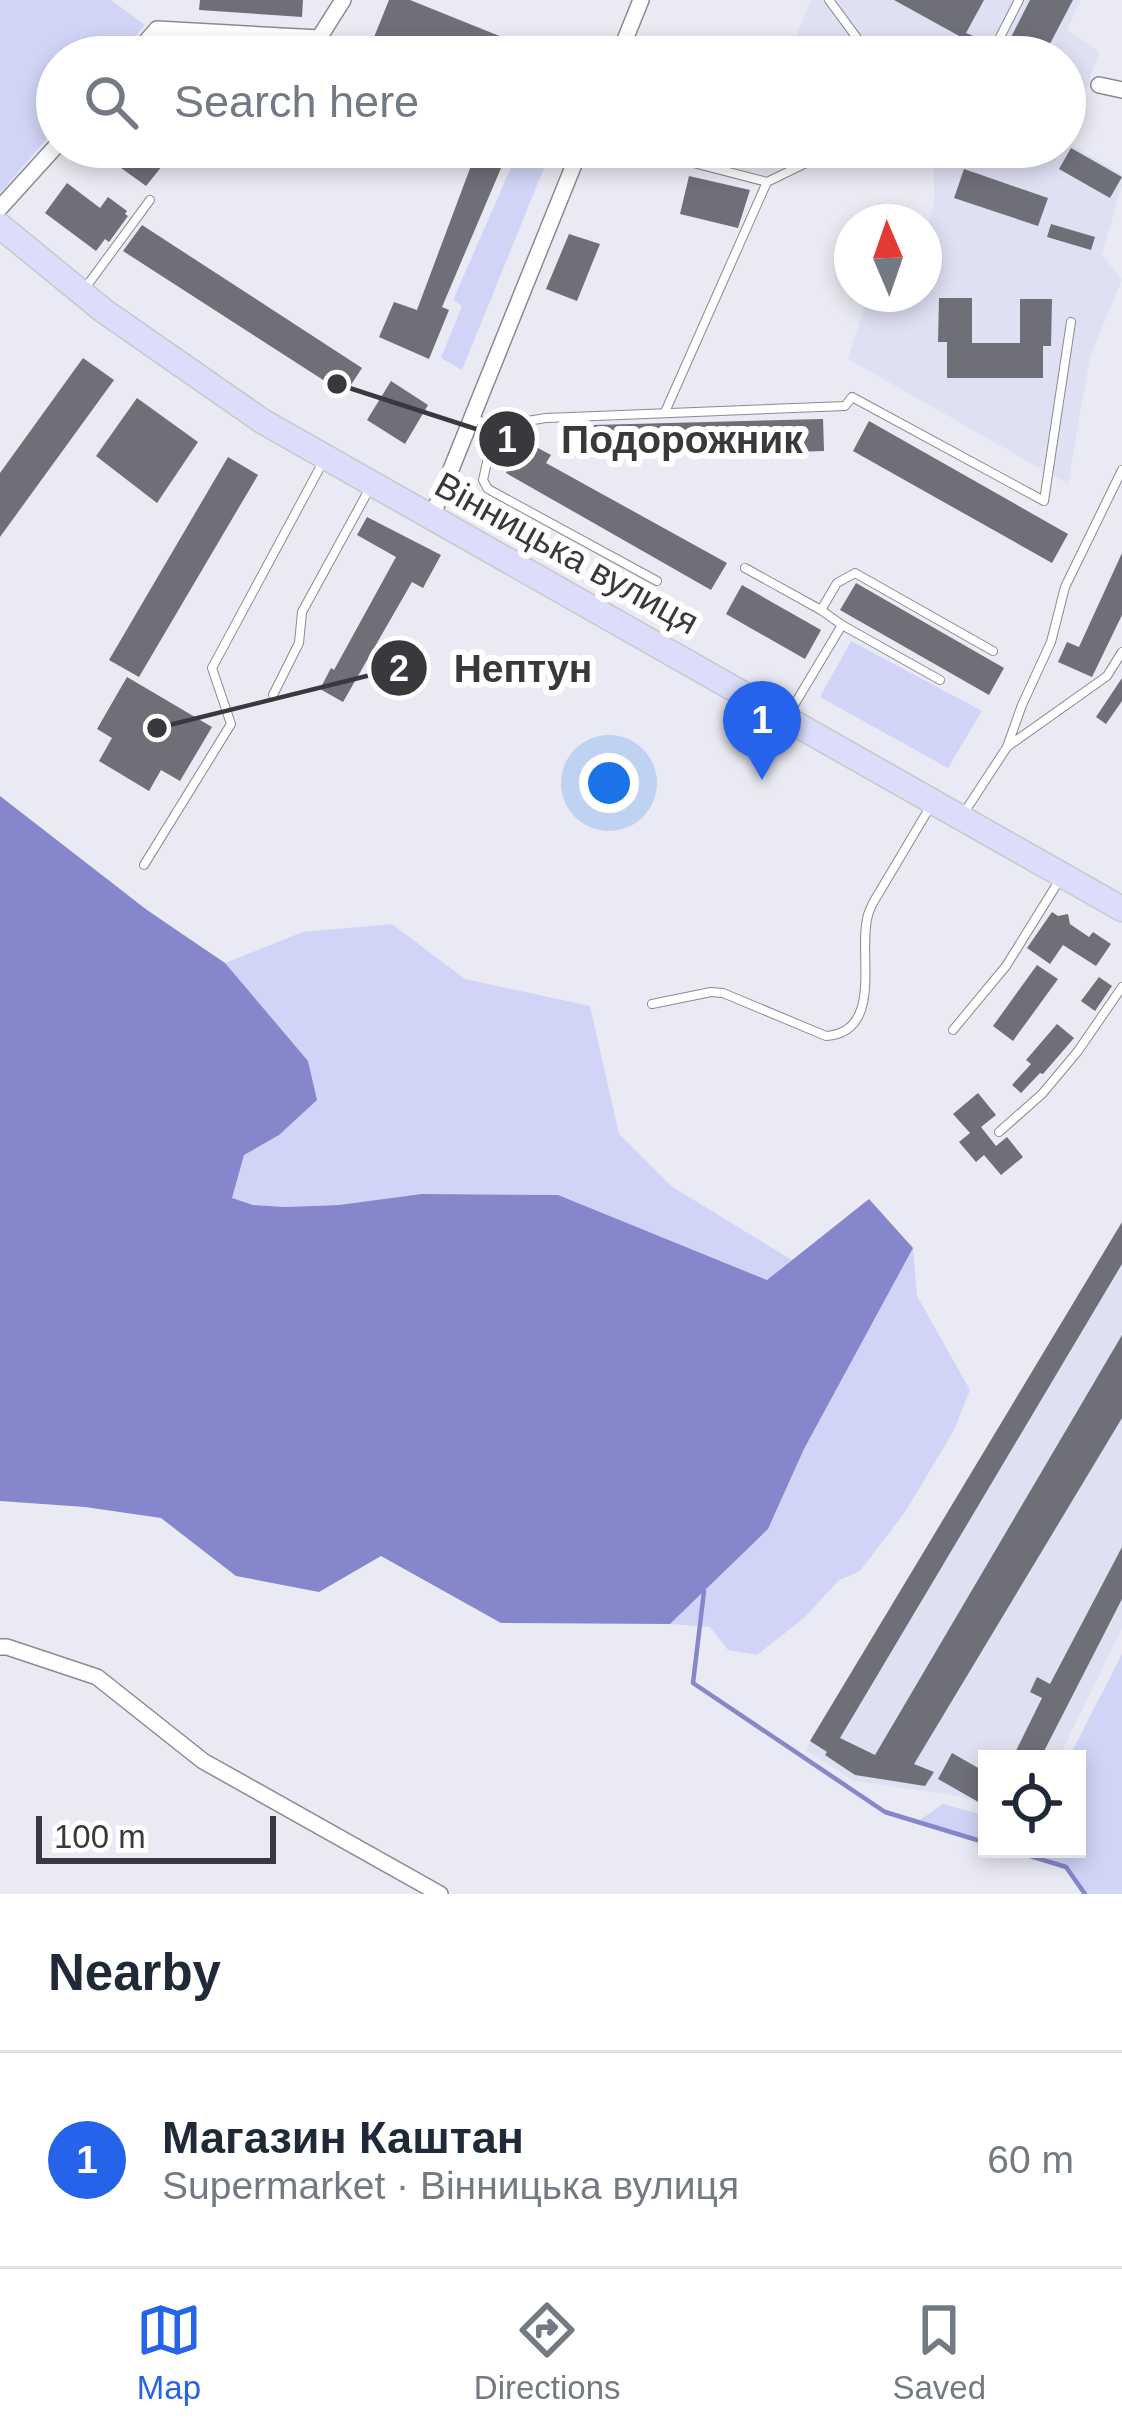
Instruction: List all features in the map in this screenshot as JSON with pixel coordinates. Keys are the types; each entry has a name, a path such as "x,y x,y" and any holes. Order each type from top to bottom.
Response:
{"main road":[{"name":"Вінницька вулиця","path":"0,226 136,334 244,409 1122,909"}],"street":[{"path":"320,36 343,0"},
{"path":"626,36 641,0"},
{"path":"152,36 158,29 283,36"},
{"path":"1099,85 1122,90"},
{"path":"0,208 36,168"},
{"path":"431,519 572,168"},
{"path":"0,1647 97,1676 203,1761 440,1894"}],"lane":[{"path":"829,0 856,36"},
{"path":"1001,36 1016,1"},
{"path":"713,168 767,182"},
{"path":"665,412 767,182 796,168"},
{"path":"82,292 150,200"},
{"path":"471,418 495,426 547,418 845,406 852,397 1044,501 1071,322"},
{"path":"495,426 483,480 488,489 657,581"},
{"path":"145,865 230,724 212,668 325,458"},
{"path":"962,817 1007,747 1051,642 1065,587 1122,470"},
{"path":"273,695 299,643 302,611 371,484"},
{"path":"745,568 940,680"},
{"path":"821,610 837,583 855,573 993,651"},
{"path":"786,718 842,625"},
{"path":"1007,747 1107,676 1122,652"},
{"path":"652,1004 723,993 826,1036 843,1033 859,1017 866,982 868,914 933,801"},
{"path":"953,1030 1006,966 1062,875"},
{"path":"998,1132 1042,1094 1122,987"}],"shaded area":[{"path":"0,0 111,0 145,25 135,36 36,36 36,151 0,193"},
{"path":"811,0 1080,0 1067,30 1076,36 796,36"},
{"path":"1086,43 1099,52 1086,90"},
{"path":"1086,153 1122,175 1102,255 1122,280 1090,356 1068,484 848,359 863,312 942,312 942,204 934,204 934,168 1086,168"},
{"path":"511,168 544,168 462,370 441,358 462,306 453,300"},
{"path":"851,641 982,711 948,768 820,697"},
{"path":"392,924 465,979 590,1006 619,1134 671,1186 792,1260 768,1280 558,1196 285,1207 231,1198 244,1155 225,963 303,932"},
{"path":"1122,1222 1122,1629 1062,1750 978,1750 978,1803 854,1781 805,1750"},
{"path":"913,1248 917,1296 970,1390 954,1430 905,1512 860,1571 839,1580 804,1618 757,1655 728,1650 710,1627 670,1624 768,1529 804,1449"},
{"path":"1122,1654 1122,1894 1085,1894 1066,1867 1036,1858 1086,1858 1086,1750 1073,1750"},
{"path":"943,1804 978,1814 978,1840 917,1822"}],"water":[{"path":"0,796 147,910 225,963 308,1061 317,1100 279,1135 244,1155 232,1198 285,1207 422,1194 558,1195 767,1280 869,1199 913,1248 804,1449 768,1529 670,1624 501,1623 381,1556 319,1592 236,1576 161,1518 0,1501"}],"building":[{"path":"200,0 303,0 302,17 199,10"},
{"path":"389,0 410,0 500,36 374,36"},
{"path":"894,0 984,0 966,33 973,36 959,36"},
{"path":"1030,0 1073,0 1054,36 1012,36"},
{"path":"1086,157 1122,177 1110,198 1059,169 1086,168"},
{"path":"121,168 161,168 146,186"},
{"path":"470,168 501,168 442,307 449,310 429,359 379,337 394,302 417,310"},
{"path":"964,169 1048,198 1038,226 954,198"},
{"path":"689,176 750,190 738,228 680,214"},
{"path":"67,183 100,208 108,197 127,211 109,242 105,239 96,251 45,213"},
{"path":"1051,224 1095,237 1091,250 1047,237"},
{"path":"142,225 362,368 345,394 123,251"},
{"path":"569,234 600,244 577,301 546,289"},
{"path":"942,298 972,298 972,343 1020,343 1020,299 1052,299 1051,346 1043,346 1043,378 947,378 947,342 938,342"},
{"path":"83,358 114,380 0,537 0,473"},
{"path":"391,381 428,405 405,444 367,420"},
{"path":"137,398 198,442 157,503 96,456"},
{"path":"823,419 824,451 595,458 594,425"},
{"path":"869,421 1068,534 1052,563 853,451"},
{"path":"525,441 551,455 546,463 727,563 711,590 506,473"},
{"path":"228,457 258,475 139,677 109,660"},
{"path":"367,517 441,555 423,588 412,582 343,702 320,689 396,557 357,535"},
{"path":"1122,553 1122,615 1092,677 1058,662 1067,642 1079,647"},
{"path":"856,583 1004,668 989,695 840,610"},
{"path":"742,585 821,630 805,659 726,614"},
{"path":"127,677 212,727 180,781 161,770 149,791 99,761 112,738 97,729"},
{"path":"1122,678 1122,701 1106,724 1096,717"},
{"path":"1052,912 1068,914 1070,924 1111,944 1096,966 1063,945 1050,964 1027,948"},
{"path":"1037,965 1058,979 1013,1041 993,1026"},
{"path":"1099,977 1112,986 1095,1011 1081,1001"},
{"path":"1057,1024 1074,1038 1021,1093 1012,1085"},
{"path":"978,1093 996,1115 981,1127 996,1146 1007,1137 1023,1157 1001,1175 984,1155 976,1162 959,1142 970,1133 953,1114"},
{"path":"1122,1222 1122,1264 840,1738 875,1755 1122,1335 1122,1418 914,1764 934,1772 925,1786 855,1775 810,1741"},
{"path":"1122,1547 1122,1599 1045,1750 1016,1750 1042,1698 1030,1692 1037,1677 1050,1684"},
{"path":"952,1753 978,1768 978,1802 938,1779"}],"waterway":[{"path":"704,1591 693,1683 885,1812 978,1840"},
{"path":"1036,1858 1066,1867 1085,1894"}],"place":[{"name":"Подорожник","path":"337,384"},
{"name":"Нептун","path":"157,728"},
{"name":"Магазин Каштан","path":"762,780"}]}
